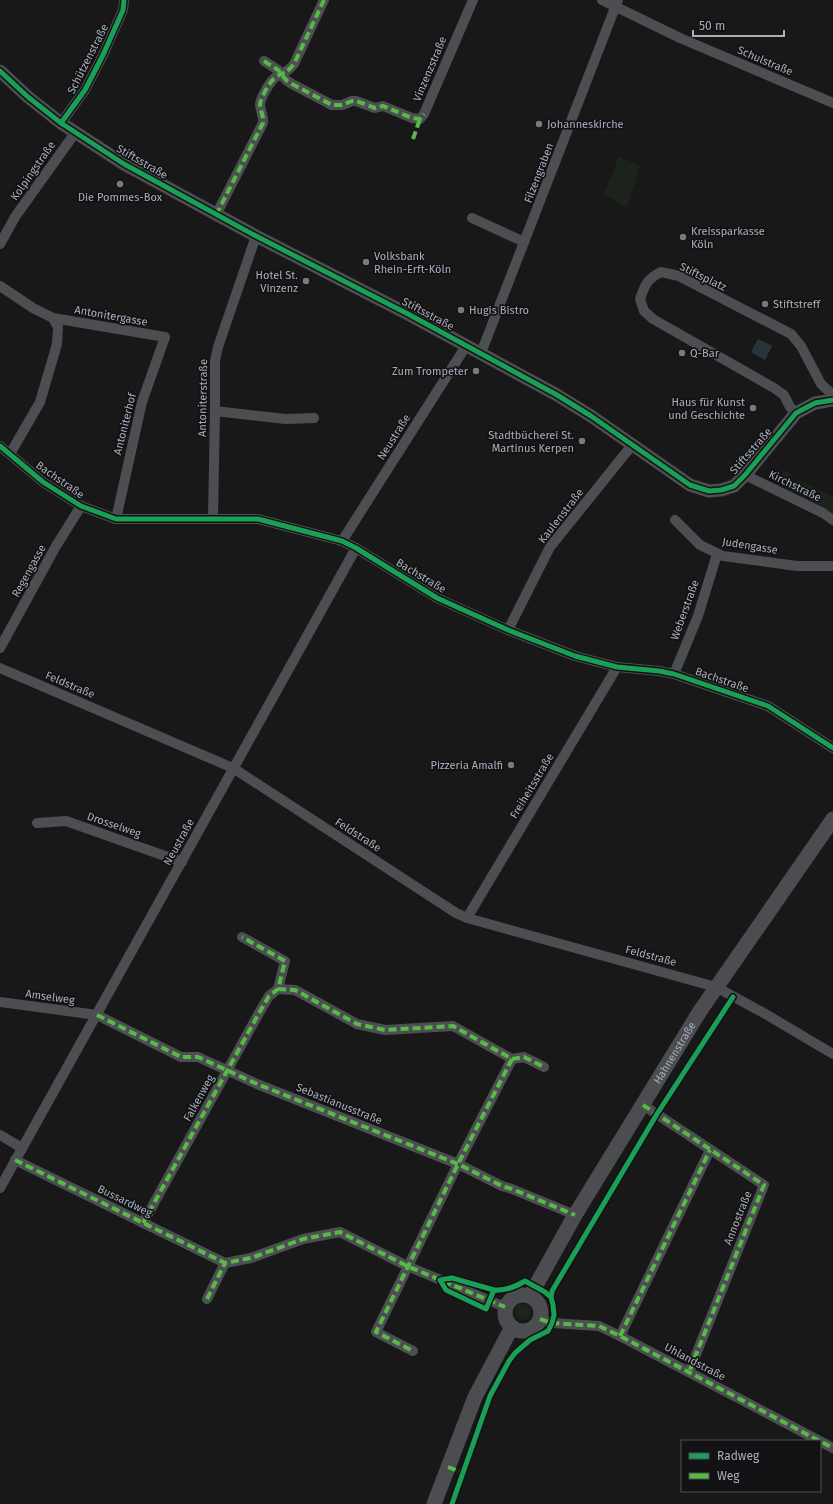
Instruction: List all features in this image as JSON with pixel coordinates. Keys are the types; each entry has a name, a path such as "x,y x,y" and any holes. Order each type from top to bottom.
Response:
{"main road":[{"name":"Hahnenstraße","path":"530,1296 575,1215 716,987 833,819"},
{"path":"524,1294 530,1296 536,1300 539,1306 541,1312 540,1319 531,1329 525,1331 512,1328 505,1318 505,1307 512,1298 524,1294"},
{"path":"434,1504 474,1397 512,1328"}],"street":[{"name":"Schützenstraße","path":"61,123 85,90 103,55 123,10 124,0"},
{"path":"216,215 264,123 260,106 261,100 271,82 276,77 288,72 294,64 324,0"},
{"name":"Vinzenzstraße","path":"264,61 278,70 286,80 292,84 332,105 342,105 356,101 375,108 383,106 412,118 420,119 424,114 473,0"},
{"name":"Schulstraße","path":"602,0 617,3 680,38 833,103"},
{"name":"Filzengraben","path":"481,353 617,3"},
{"name":"Stiftsstraße","path":"0,71 28,97 61,123 124,164 216,215 481,353 558,395 633,444 690,485 701,490 709,491 734,486 745,475 796,413 815,403 833,400"},
{"name":"Kolpingstraße","path":"0,244 15,217 75,133"},
{"path":"472,218 524,242"},
{"name":"Antoniterstraße","path":"213,518 215,361 218,347 256,236"},
{"name":"Stiftsplatz","path":"796,413 790,407 784,395 774,388 653,319 644,311 640,299 645,285 652,277 661,272 679,276 790,334 801,346 821,384 833,395"},
{"path":"0,286 33,308 53,318 58,327 57,344 40,402 10,454"},
{"name":"Antonitergasse","path":"53,318 165,337"},
{"name":"Antoniterhof","path":"116,519 142,402 165,337"},
{"name":"Neustraße","path":"342,540 466,346"},
{"path":"215,411 285,419 314,418"},
{"name":"Kaulenstraße","path":"508,630 550,547 633,444"},
{"name":"Bachstraße","path":"0,446 43,482 81,506 116,519 258,518 342,540 437,598 508,630 575,656 617,667 674,674 768,706 830,746"},
{"name":"Kirchstraße","path":"745,475 823,513 833,520"},
{"name":"Regengasse","path":"0,648 56,546 81,506"},
{"name":"Judengasse","path":"675,520 700,545 723,556 797,566 833,566"},
{"name":"Neustraße","path":"0,1188 356,548"},
{"name":"Weberstraße","path":"674,674 698,616 717,554"},
{"name":"Freiheitsstraße","path":"467,918 617,667"},
{"name":"Feldstraße","path":"0,668 234,768 456,913 467,918 716,987 833,1054"},
{"path":"830,746 833,734"},
{"name":"Drosselweg","path":"37,823 66,821 182,862"},
{"name":"Falkenweg","path":"143,1223 269,996 278,989 285,961 242,937"},
{"path":"278,989 295,990 356,1024 385,1030 453,1026 512,1059 524,1057 544,1067"},
{"name":"Amselweg","path":"0,1002 97,1015"},
{"name":"Sebastianusstraße","path":"97,1015 181,1057 198,1057 263,1087 458,1164 502,1186 575,1215"},
{"path":"413,1351 376,1332 407,1266 512,1059"},
{"name":"Annostraße","path":"642,1105 764,1185 689,1372"},
{"path":"0,1136 22,1148"},
{"path":"620,1336 710,1150"},
{"name":"Bussardweg","path":"15,1160 225,1263"},
{"path":"207,1299 225,1263 251,1258 303,1239 340,1232 407,1266 505,1307"},
{"name":"Uhlandstraße","path":"540,1319 552,1323 599,1326 818,1440"},
{"name":"Uhlandstraße","path":"821,1442 833,1448"}],"shaded area":[{"path":"619,156 640,166 627,207 604,195"},
{"path":"758,339 772,346 765,360 751,352"},
{"path":"784,470 791,474 793,480 798,482 799,480 833,497 833,513 777,483"},
{"path":"523,1304 529,1306 531,1312 529,1318 523,1320 517,1318 515,1312 517,1306"}],"marked path":[{"path":"216,215 263,123 260,104 264,93 274,79 287,71 294,64 324,0"},
{"path":"264,61 278,70 286,80 292,84 332,105 342,105 356,101 375,108 383,106 412,118 420,119 424,114"},
{"path":"413,139 420,119"},
{"path":"143,1223 259,1013 269,996 278,989 285,961 242,937"},
{"path":"278,989 295,990 357,1024 385,1030 453,1026 512,1059 458,1164 376,1332 413,1351"},
{"path":"97,1015 181,1057 198,1057 257,1084 458,1164 502,1186 575,1215"},
{"path":"512,1059 524,1057 544,1067"},
{"path":"643,1105 764,1185 689,1372"},
{"path":"620,1336 710,1150"},
{"path":"15,1160 225,1263 251,1258 303,1239 340,1232 407,1266 505,1307"},
{"path":"207,1299 225,1263"},
{"path":"540,1319 552,1323 599,1326 818,1440"},
{"path":"821,1442 833,1448"},
{"path":"448,1467 464,1473"}],"cycle path":[{"path":"61,123 85,90 103,55 123,10 124,0"},
{"path":"0,71 28,97 61,123 124,164 256,236 408,314 557,395 591,416 690,485 709,491 721,490 734,486 745,475 796,413 815,403 833,400"},
{"path":"0,446 43,482 81,506 116,519 258,519 342,541 356,548 437,598 508,630 575,656 617,667 674,674 768,706 833,748"},
{"path":"452,1504 490,1396 509,1361 515,1353 530,1340 548,1331 554,1315 551,1297 552,1291 657,1114 733,997"},
{"path":"494,1290 452,1278 440,1280 446,1290 486,1309 494,1290 510,1288 525,1281 551,1297"}],"place":[{"name":"Johanneskirche","path":"539,124"},
{"name":"Die Pommes-Box","path":"120,184"},
{"name":"Kreissparkasse Köln","path":"683,237"},
{"name":"Volksbank Rhein-Erft-Köln","path":"366,262"},
{"name":"Hotel St. Vinzenz","path":"306,281"},
{"name":"Stiftstreff","path":"765,304"},
{"name":"Hugis Bistro","path":"461,310"},
{"name":"Q-Bar","path":"682,353"},
{"name":"Zum Trompeter","path":"476,371"},
{"name":"Haus für Kunst und Geschichte","path":"753,408"},
{"name":"Stadtbücherei St. Martinus Kerpen","path":"582,441"},
{"name":"Pizzeria Amalfi","path":"511,765"}]}
